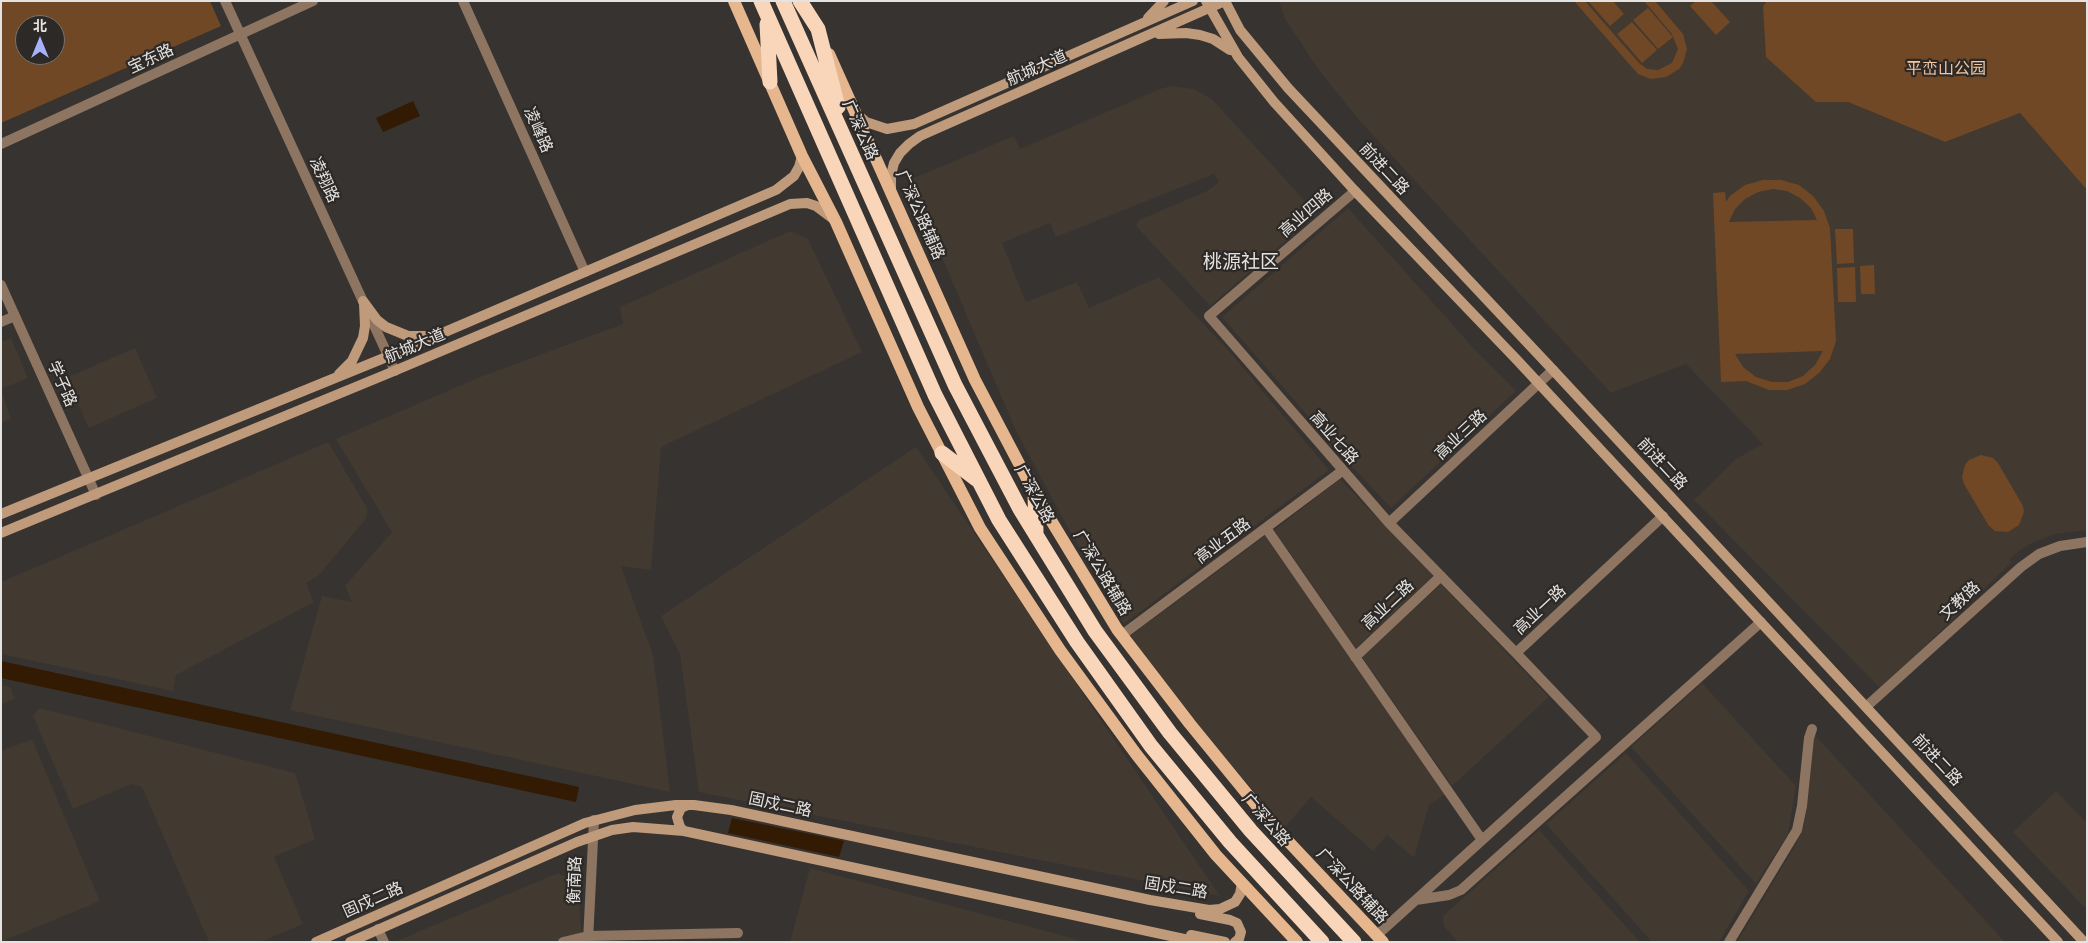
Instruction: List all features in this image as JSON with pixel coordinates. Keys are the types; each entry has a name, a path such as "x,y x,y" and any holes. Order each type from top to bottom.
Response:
{"highway":[{"name":"广深公路","path":"783,1 955,385 1020,509 1095,631 1170,732 1251,831 1354,942"},
{"path":"800,1 818,29 849,147"},
{"path":"764,8 770,82"},
{"path":"764,8 935,395 999,520 1077,642 1151,746 1230,842 1322,942"},
{"path":"942,452 980,482"},
{"path":"1035,494 1036,534"}],"main road":[{"path":"734,1 802,156 836,222 918,407 980,528 1060,650 1136,754 1216,855 1297,942"},
{"name":"广深公路辅路","path":"805,1 891,189 974,380 1035,494 1122,635 1190,724 1270,822 1380,939"},
{"path":"1140,24 1155,13 1164,1"},
{"name":"航城大道","path":"856,113 866,122 877,127 894,128 914,124 1193,1"},
{"name":"航城大道","path":"891,189 891,175 894,163 900,153 920,136 1146,36 1208,5 1225,1"},
{"name":"前进二路","path":"1225,1 1240,30 1272,71 1867,706 2084,942"},
{"path":"1208,5 1238,57"},
{"path":"1146,36 1172,33 1200,36 1225,45 1238,57 1274,102 1355,190 1663,516 2058,942"},
{"name":"航城大道","path":"1,514 89,480 389,356 722,213 787,183 799,166 802,156"},
{"name":"航城大道","path":"1,533 395,371 790,204 807,203 824,210 836,222"},
{"path":"722,213 731,213 734,217 734,226 730,229"},
{"path":"363,301 377,320 397,332 420,337 444,332"},
{"path":"334,378 352,361 360,344 365,326 363,301"},
{"path":"684,831 680,827 677,816 682,808 688,805"},
{"name":"固戍二路","path":"316,942 594,820 635,810 688,805 731,810 1150,900 1209,910 1220,909 1235,902 1240,894 1242,883"},
{"name":"固戍二路","path":"350,942 592,836 612,830 633,827 684,831 1198,942"},
{"path":"1150,900 1194,913 1234,921 1240,926 1241,932 1239,939 1234,942"},
{"path":"1145,930 1181,933 1225,942"}],"street":[{"name":"凌翔路","path":"225,1 395,371"},
{"name":"宝东路","path":"1,144 313,1"},
{"name":"凌峰路","path":"463,1 585,272"},
{"name":"高业四路","path":"1209,316 1355,190"},
{"name":"学子路","path":"1,285 96,495"},
{"path":"1,322 15,316"},
{"name":"高业七路","path":"1209,316 1342,471 1441,576"},
{"name":"高业三路","path":"1389,523 1553,370"},
{"name":"高业五路","path":"1122,635 1342,471"},
{"name":"高业一路","path":"1441,576 1516,653 1663,516"},
{"path":"1266,528 1482,840"},
{"name":"文教路","path":"1867,706 2021,567 2039,554 2060,546 2087,542"},
{"name":"高业二路","path":"1355,657 1441,576"},
{"path":"1416,900 1449,896 1461,890 1761,622"},
{"path":"1380,939 1416,900 1596,737 1516,653"},
{"path":"1728,942 1797,830 1802,806 1809,738 1812,729"},
{"name":"衡南路","path":"588,939 594,820"},
{"path":"378,929 384,942"},
{"path":"563,942 588,939 738,933"}],"shaded area":[{"path":"1279,1 1767,1 1763,6 1816,102 1848,102 1945,142 2020,113 2087,190 2087,530 2054,534 2030,544 2018,552 2009,560 2012,562 1881,689 1694,500 1736,459 1763,444 1686,364 1611,393 1358,119 1316,66 1284,17"},
{"path":"1171,86 1194,89 1212,99 1317,214 1210,306 1136,226 1139,220 1207,191 1219,182 1214,174 1056,237 1050,223 1002,243 1026,302 1077,282 1089,308 1159,277 1230,352 1329,470 1124,624 1067,526 1016,431 909,180 1014,136 1020,149"},
{"path":"413,101 420,116 383,132 376,118"},
{"path":"1348,208 1478,353 1516,391 1391,508 1348,462 1222,317"},
{"path":"790,231 808,239 862,352 663,446 661,449 651,570 621,566 653,655 670,792 290,710 322,596 352,602 345,586 392,532 336,439 480,377 623,324 620,307"},
{"path":"11,338 28,378 1,389 1,342"},
{"path":"135,348 157,398 89,428 66,378"},
{"path":"1,389 11,419 1,423"},
{"path":"328,442 368,512 365,520 319,575 306,583 314,602 176,675 173,691 1,654 1,582"},
{"path":"916,447 1220,896 699,792 680,654 661,616"},
{"path":"1340,479 1433,576 1356,648 1274,530"},
{"path":"1265,536 1446,794 1429,805 1414,858 1387,835 1373,851 1311,797 1285,827 1196,724 1130,636"},
{"path":"1441,584 1549,697 1452,786 1362,657"},
{"path":"1,661 579,787 576,802 1,678"},
{"path":"1702,683 1796,786 1788,834 1756,884 1631,747"},
{"path":"1,685 10,687 15,699 1,704"},
{"path":"39,708 295,773 315,839 274,857 303,924 261,942 209,942 142,787 131,784 73,809 33,716"},
{"path":"1814,734 2005,942 1737,942 1796,844 1804,825"},
{"path":"32,739 100,901 1,942 1,751"},
{"path":"1626,753 1749,891 1719,942 1652,942 1546,824"},
{"path":"2056,791 2087,823 2087,910 2013,832"},
{"path":"732,818 844,841 839,857 728,833"},
{"path":"1539,830 1640,942 1458,942 1444,926 1443,916"},
{"path":"810,868 1061,935 1085,942 790,942"},
{"path":"558,873 578,882 582,942 394,942"}],"green space":[{"path":"1,1 210,1 221,26 1,123"},
{"path":"1574,1 1585,1 1639,63 1647,69 1658,70 1672,63 1678,49 1672,34 1644,1 1655,1 1683,34 1687,49 1683,63 1679,69 1666,77 1651,79 1638,74"},
{"path":"1588,1 1613,1 1624,14 1610,26"},
{"path":"1696,1 1711,1 1730,22 1716,35 1690,6"},
{"name":"平峦山公园","path":"1767,1 2087,1 2087,190 2020,113 1945,142 1848,102 1816,102 1766,57 1763,6"},
{"path":"1648,8 1673,37 1658,49 1633,20"},
{"path":"1632,22 1657,50 1642,63 1617,34"},
{"path":"1763,180 1781,180 1799,185 1813,196 1824,211 1830,228 1836,341 1830,359 1819,373 1805,384 1787,390 1769,390 1746,381 1721,382 1713,193 1725,192 1726,202 1730,196 1745,185","holes":["1773,189 1787,191 1800,198 1811,208 1817,220 1729,222 1735,209 1745,199 1758,192","1823,351 1815,365 1803,376 1788,382 1772,382 1756,377 1743,367 1735,354"]},
{"path":"1835,229 1853,229 1854,263 1837,264"},
{"path":"1874,265 1875,294 1861,294 1860,266"},
{"path":"1855,267 1856,302 1838,302 1837,268"},
{"path":"1981,455 1993,458 1998,463 2023,506 2024,512 2019,525 2008,532 1995,531 1989,526 1964,484 1962,477 1965,465 1969,460"}],"district":[{"name":"桃源社区","path":"1241,262"}]}
